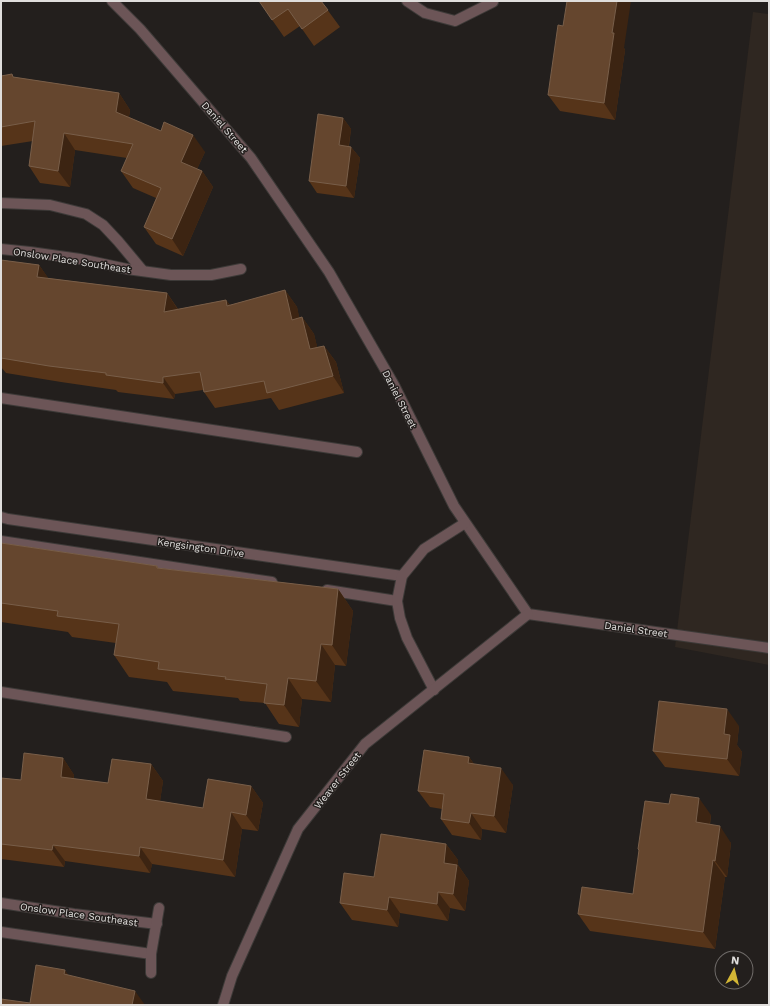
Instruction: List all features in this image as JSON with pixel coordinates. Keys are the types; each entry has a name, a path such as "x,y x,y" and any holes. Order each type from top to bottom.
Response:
{"street":[{"name":"Daniel Street","path":"112,1 140,29 252,158 332,279 394,385 454,506 528,614 769,648"},
{"path":"407,1 425,14 455,21 493,2"},
{"name":"Onslow Place Southeast","path":"1,203 50,205 86,214 103,225 118,240 143,271"},
{"name":"Onslow Place Southeast","path":"1,249 80,259 127,269 171,275 211,275 242,269"},
{"path":"1,398 357,452"},
{"name":"Kengsington Drive","path":"1,517 402,576"},
{"path":"434,690 407,638 400,618 397,601 402,576 424,549 465,523"},
{"path":"1,541 280,583"},
{"path":"319,589 397,601"},
{"name":"Weaver Street","path":"223,1005 232,976 298,829 365,744 528,614"},
{"path":"1,692 286,737"},
{"name":"Onslow Place Southeast","path":"1,903 157,924"},
{"path":"151,973 151,954 159,908"},
{"path":"1,932 151,954"}],"shaded area":[{"path":"753,12 769,14 769,665 675,647"}],"building":[{"path":"259,1 321,1 328,10 302,29 288,9 272,20"},
{"path":"567,1 617,1 604,103 548,95 558,25 563,26"},
{"path":"12,74 13,77 119,93 116,112 161,131 164,122 193,135 181,162 202,171 172,239 144,227 161,188 121,171 133,144 64,133 58,171 29,166 35,121 1,127 1,76"},
{"path":"318,114 343,118 339,145 351,147 346,186 309,181"},
{"path":"1,260 39,265 37,277 167,293 164,312 226,300 227,306 285,290 292,320 302,317 310,349 324,346 333,376 267,393 264,381 204,392 200,372 163,377 163,383 1,358"},
{"path":"1,543 157,566 157,568 338,589 332,645 321,644 316,681 288,678 284,705 264,703 267,684 225,679 226,677 158,669 159,662 114,655 119,624 57,616 58,611 1,603"},
{"path":"659,701 727,709 724,734 730,735 727,759 653,751"},
{"path":"424,750 469,757 468,763 501,768 494,816 471,813 469,823 441,819 444,794 418,791"},
{"path":"24,753 63,758 61,777 108,783 112,759 151,764 146,799 203,808 208,779 251,786 246,815 231,812 223,860 140,847 139,856 53,845 52,850 1,844 1,778 21,780"},
{"path":"671,794 699,798 696,822 720,826 715,861 713,860 703,932 578,914 582,887 633,894 645,801 669,804"},
{"path":"381,834 446,844 444,863 457,865 453,894 438,892 437,904 389,897 387,910 340,903 344,873 374,877"},
{"path":"36,965 65,970 64,974 135,991 132,1005 1,1005 1,999 30,1003"}]}
